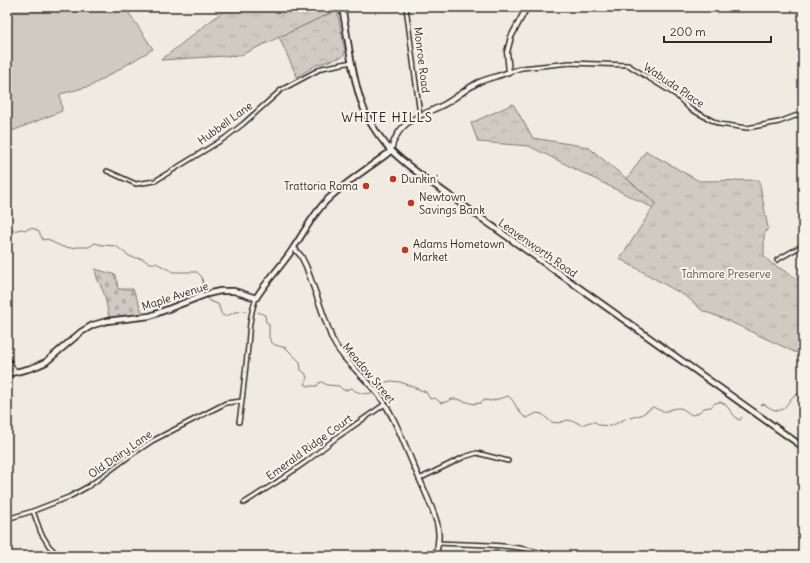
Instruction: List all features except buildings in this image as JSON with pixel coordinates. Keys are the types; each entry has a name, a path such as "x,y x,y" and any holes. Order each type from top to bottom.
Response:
{"main road":[{"name":"Leavenworth Road","path":"342,7 361,101 366,114 376,131 391,150 422,176 803,447"},
{"path":"256,298 294,248 309,222 326,201 360,173 388,154 391,150"},
{"name":"Maple Avenue","path":"7,374 46,362 81,332 93,325 107,321 150,316 207,294 220,291 234,291 256,298"}],"street":[{"name":"Monroe Road","path":"406,7 420,115"},
{"path":"391,150 393,140 404,126 420,115 445,104 465,90 480,82 509,72 508,52 511,37 527,7"},
{"name":"Hubbell Lane","path":"107,171 136,184 155,181 225,138 281,90 322,68 352,62"},
{"name":"Wabuda Place","path":"509,72 522,68 570,63 628,65 676,95 690,109 719,124 746,128 779,122 803,113"},
{"path":"777,260 803,245"},
{"name":"Meadow Street","path":"294,248 301,256 306,266 336,347 346,361 377,393 396,424 437,523 439,530 439,543 435,556"},
{"path":"239,422 250,319 256,298"},
{"path":"7,357 16,372"},
{"name":"Old Dairy Lane","path":"7,519 70,497 89,486 131,454 152,441 226,403 242,401"},
{"name":"Emerald Ridge Court","path":"244,503 278,482 336,438 385,404"},
{"path":"419,479 477,452 508,461"},
{"path":"33,511 41,533 49,546 59,556"},
{"path":"439,543 503,546 537,551 551,556"}],"green space":[{"path":"7,7 125,7 153,49 91,86 60,94 62,111 7,133"},
{"path":"227,7 337,7 337,10 241,55 161,60"},
{"path":"337,10 345,51 344,55 342,57 316,65 297,77 279,37"},
{"path":"513,104 533,138 588,147 656,203 653,208 529,146 478,142 471,123"},
{"name":"Tahmore Preserve","path":"646,151 699,181 759,180 768,228 764,235 764,256 771,263 803,282 803,356 722,318 703,311 687,297 620,259 656,203 627,179"},
{"path":"95,269 116,275 118,289 133,289 143,314 109,317 105,297"}],"waterway":[{"path":"7,225 11,227 13,231 21,229 26,230 30,228 35,229 39,232 43,240 48,239 63,247 89,247 95,243 116,246 131,257 143,259 149,263 156,263 173,272 197,272 202,277 204,291"},
{"path":"207,298 209,301 218,304 223,316 235,312 246,311"},
{"path":"258,312 265,315 266,322 269,324 269,337 271,342 275,345 286,348 300,362 301,370 307,377 305,384 308,386 317,386 322,382 327,385 339,386 343,390 352,388 361,393 372,393"},
{"path":"379,389 386,382 400,382 426,392 430,399 435,398 441,403 452,399 457,399 474,404 485,400 491,401 508,396 511,398 521,414 527,418 537,413 542,414 551,422 558,423 568,420 581,425 595,422 599,425 611,426 625,419"},
{"path":"761,405 764,404 773,409 783,409 792,397 797,394 803,394"},
{"path":"630,418 641,415 653,407 662,411 681,408 693,415 704,408 711,407 715,403 720,402 725,404 737,419 740,420 742,417"}],"place":[{"name":"Dunkin'","path":"393,179"},
{"name":"Trattoria Roma","path":"366,186"},
{"name":"Newtown Savings Bank","path":"411,203"},
{"name":"Adams Hometown Market","path":"405,250"}],"district":[{"name":"WHITE HILLS","path":"387,117"}]}
